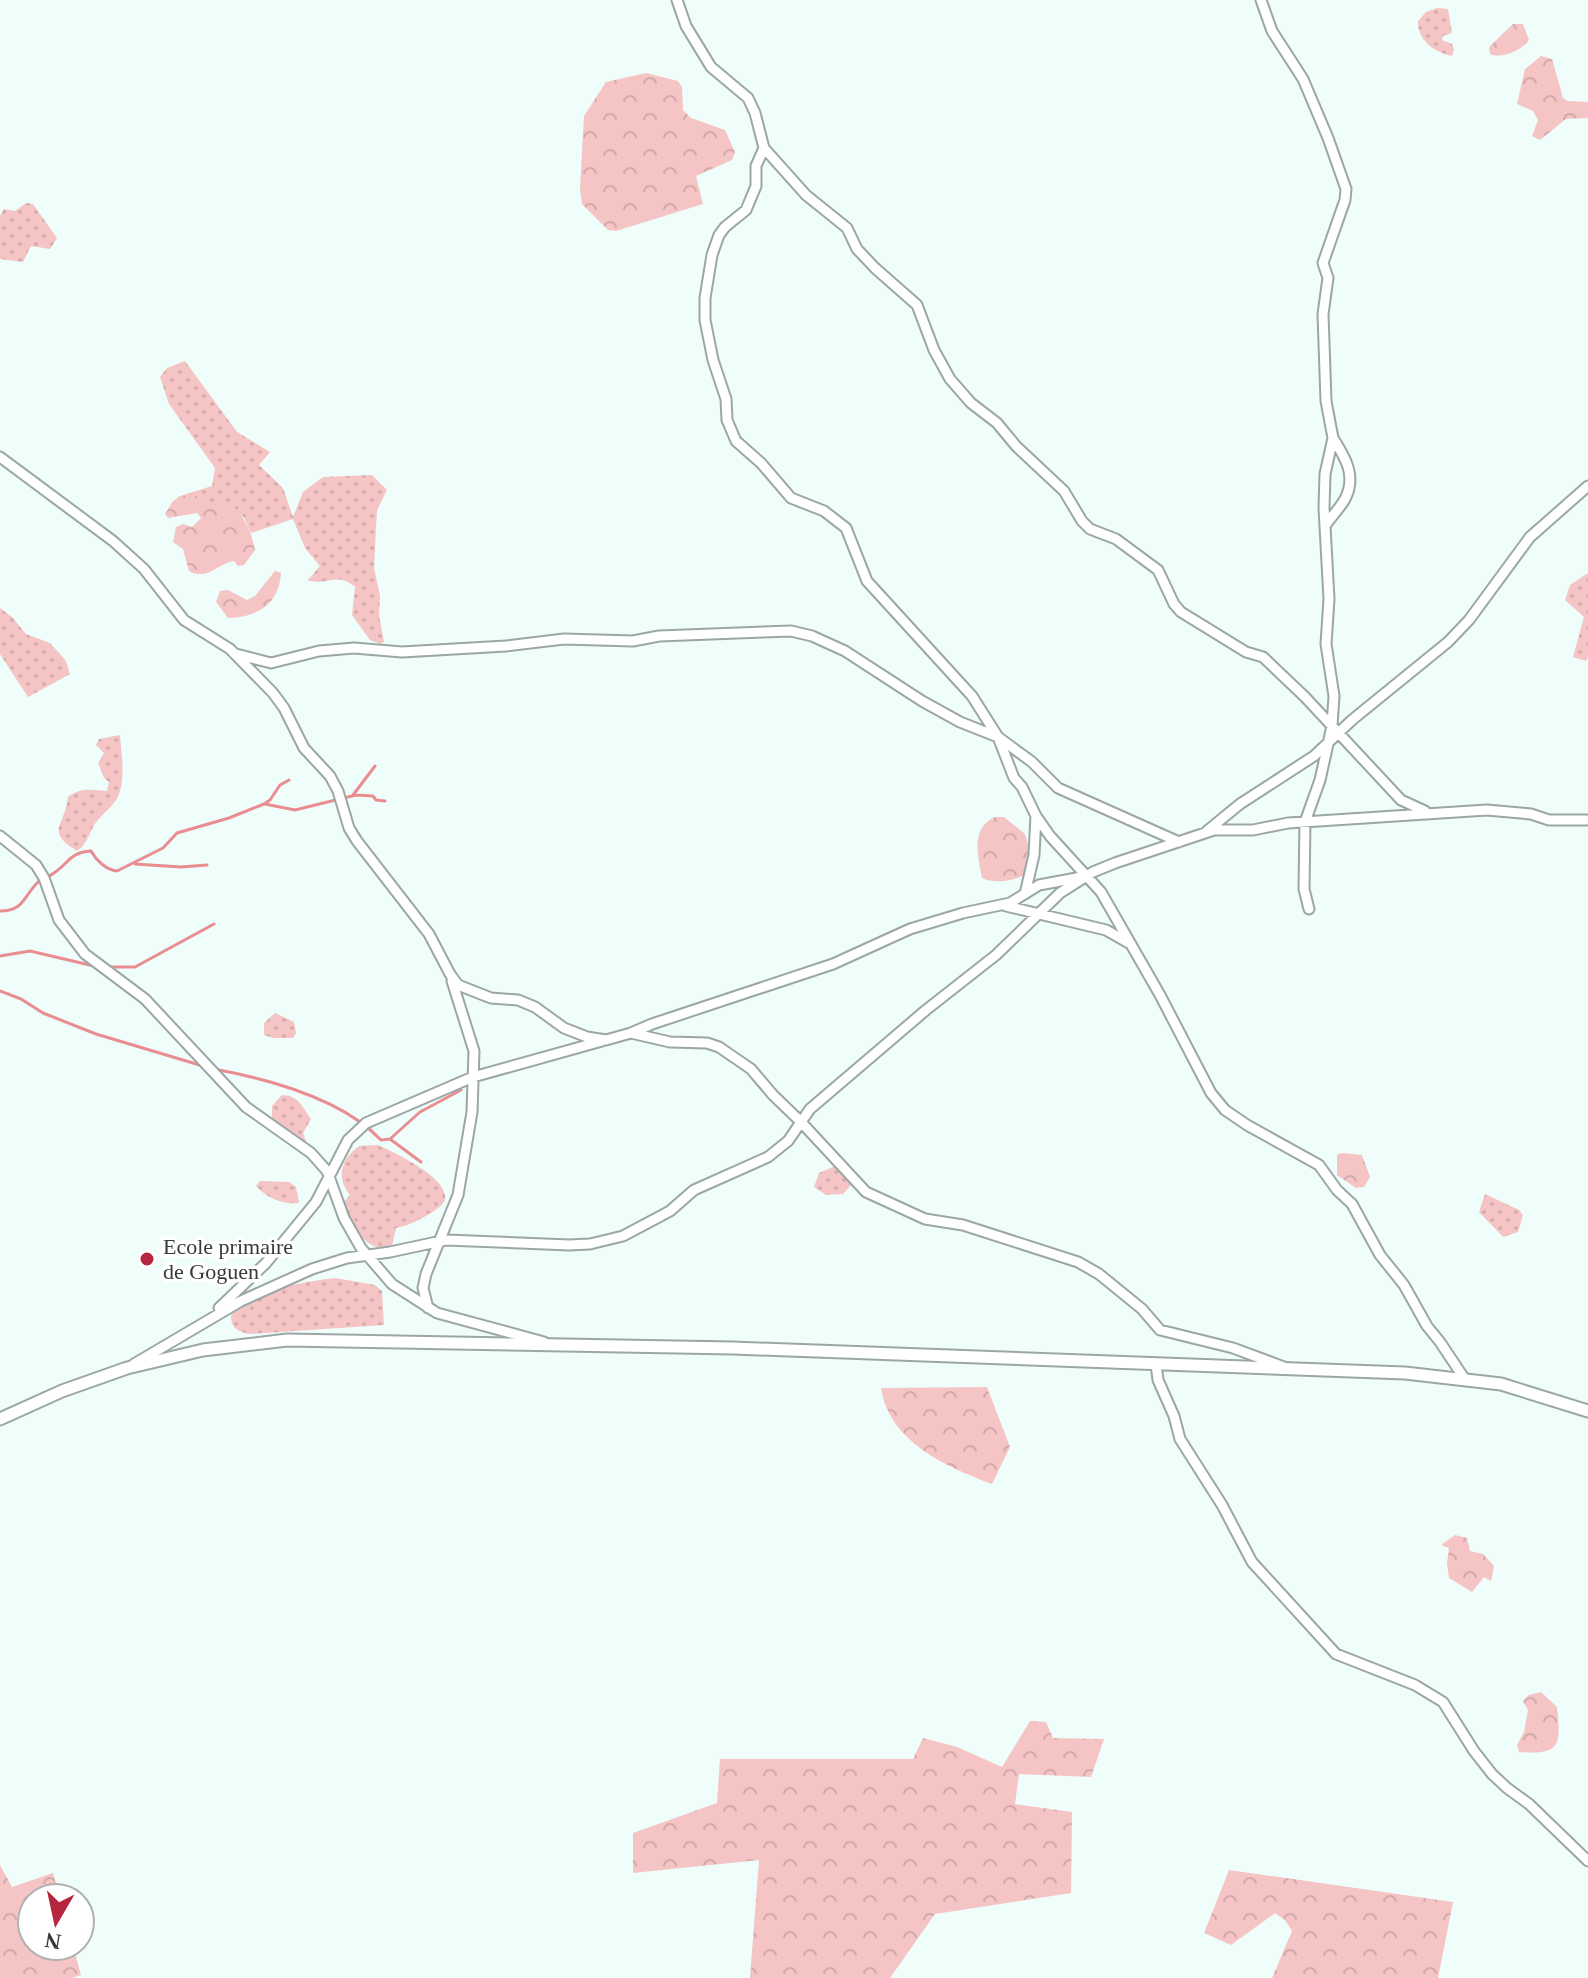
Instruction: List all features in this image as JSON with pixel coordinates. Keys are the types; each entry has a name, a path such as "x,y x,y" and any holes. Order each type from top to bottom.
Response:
{"street":[{"path":"677,0 686,26 711,67 748,98 764,148 806,195 847,228 857,249 875,268 917,305 934,350 950,379 971,403 997,423 1016,446 1064,491 1090,529 1116,539 1158,570 1181,612 1246,652 1263,657 1401,800 1430,812"},
{"path":"1261,0 1272,31 1303,79 1346,189 1323,263 1328,278 1323,314 1326,401 1333,438 1350,466 1349,485 1345,498 1324,529"},
{"path":"764,148 756,166 756,186 746,210 719,235 712,255 705,298 705,320 713,360 726,399 730,430 743,449 761,463 791,498 824,511 846,528 867,581 972,696 998,737 1014,778 1022,787 1036,816 1101,892 1211,1093 1225,1110 1247,1125 1319,1165 1337,1190 1352,1204 1380,1255 1404,1285 1427,1326 1464,1378"},
{"path":"1333,438 1325,474 1324,529 1329,599 1326,644 1334,696 1335,730"},
{"path":"0,457 113,541 144,569 184,620 234,654 273,693 304,748 330,776 357,841 429,934 458,985 491,998 518,1000 535,1007 564,1028 606,1040"},
{"path":"1204,833 1240,804 1314,756 1327,744 1335,730 1448,642 1469,620 1530,537 1588,486"},
{"path":"234,654 271,663 319,651 354,648 413,652 564,639 633,641 659,636 791,631 812,636 845,651 948,715 998,737 1032,762 1058,788 1179,842"},
{"path":"1309,909 1304,889 1305,822 1320,780 1327,744"},
{"path":"127,1368 250,1296 312,1269 365,1254 439,1241 569,1245 590,1244 623,1236 670,1211 694,1190 768,1157 788,1141 810,1109 996,955 1060,893 1115,863 1222,829 1253,830 1305,822 1487,810 1531,814 1549,820 1588,820"},
{"path":"1025,894 1034,855 1036,816"},
{"path":"0,836 36,865 59,920 85,954 145,999 246,1107 311,1153 330,1176 344,1218 365,1254 392,1284 428,1308 461,1321 556,1345"},
{"path":"201,1323 234,1296 266,1263 316,1202 348,1140 366,1123 473,1077 631,1033 833,964 910,929 1003,905 1049,882 1088,875"},
{"path":"1003,905 1106,930 1131,945"},
{"path":"428,1308 423,1288 458,1195 472,1112 474,1051 450,974"},
{"path":"631,1033 670,1042 707,1043 719,1047 751,1069 858,1185 872,1196 925,1219 963,1225 1078,1262 1099,1274 1142,1309 1160,1330 1233,1348 1291,1369"},
{"path":"3,1416 127,1368 203,1350 287,1340 743,1348 1405,1373 1501,1384 1588,1411"},
{"path":"1156,1364 1158,1380 1174,1416 1180,1439 1222,1505 1252,1562 1336,1654 1415,1685 1443,1702 1492,1774 1529,1804 1588,1861"}],"green space":[{"path":"1437,8 1448,9 1452,33 1443,36 1442,40 1452,44 1452,56 1428,44 1418,28 1418,21 1426,12"},
{"path":"1513,24 1523,24 1529,40 1511,53 1490,54 1489,47"},
{"path":"1541,56 1552,59 1563,98 1588,102 1588,118 1566,119 1540,140 1532,136 1538,120 1533,111 1517,104 1525,69"},
{"path":"646,73 678,81 682,87 683,110 691,118 725,130 735,152 732,160 696,176 703,204 616,231 608,230 582,204 584,116 606,82"},
{"path":"26,203 33,204 57,238 50,249 31,246 23,262 0,259 0,216 4,209 15,211"},
{"path":"185,361 237,432 270,452 259,465 283,488 293,517 303,492 323,477 372,475 387,490 377,510 374,568 384,642 380,644 370,640 352,615 355,587 342,580 308,580 320,566 305,548 293,519 251,533 244,517 222,503 213,506 197,496 180,496 212,486 215,468 169,404 160,377 167,368"},
{"path":"180,496 197,496 213,505 229,502 239,512 255,550 244,565 238,566 234,561 207,573 189,571 183,549 173,542 176,527 183,524 192,527 201,518 197,513 168,518 165,514"},
{"path":"275,571 281,573 279,584 265,607 249,615 228,618 216,602 220,591 228,590 247,600 255,596"},
{"path":"1588,573 1586,661 1573,657 1584,617 1565,600 1570,585"},
{"path":"0,608 26,634 50,643 66,661 70,674 28,697 0,654"},
{"path":"120,735 122,768 119,793 77,851 59,833 68,797 82,790 107,791 109,782 98,763 104,753 96,745 99,739"},
{"path":"995,817 1004,817 1025,834 1029,848 1026,874 1010,880 982,878 979,835 987,822"},
{"path":"275,1013 294,1022 296,1033 293,1038 264,1035 264,1023"},
{"path":"282,1095 296,1099 311,1119 303,1133 306,1141 302,1143 272,1121 272,1106"},
{"path":"378,1145 430,1175 439,1183 445,1200 427,1216 396,1228 392,1246 383,1248 361,1236 343,1203 350,1195 342,1175 348,1156 359,1146"},
{"path":"1337,1155 1362,1155 1370,1177 1364,1187 1356,1188 1337,1175"},
{"path":"835,1166 851,1185 843,1194 826,1195 814,1187 819,1173"},
{"path":"260,1181 289,1182 296,1187 299,1203 281,1202 270,1197 256,1186"},
{"path":"1485,1194 1519,1210 1523,1215 1518,1232 1503,1237 1479,1212"},
{"path":"335,1278 375,1285 382,1291 384,1325 249,1334 238,1330 232,1323 231,1315 241,1306 266,1293"},
{"path":"987,1387 1010,1447 992,1484 939,1460 908,1438 886,1407 881,1388"},
{"path":"1455,1535 1467,1538 1470,1551 1483,1554 1494,1566 1491,1581 1484,1577 1472,1592 1449,1578 1449,1548 1441,1545"},
{"path":"1541,1692 1557,1707 1558,1739 1551,1749 1543,1752 1519,1752 1517,1745 1524,1732 1528,1710 1523,1701 1529,1695"},
{"path":"1030,1721 1046,1722 1053,1738 1104,1739 1091,1777 1019,1774 1015,1804 1072,1812 1071,1893 935,1914 890,1978 750,1978 759,1860 633,1873 633,1833 717,1803 720,1759 913,1759 923,1738 957,1747 1002,1767"},
{"path":"0,1865 12,1887 16,1886 16,1962 77,1962 81,1975 72,1978 0,1978"},
{"path":"1229,1870 1453,1902 1438,1978 1272,1978 1292,1931 1285,1920 1275,1913 1231,1945 1204,1933"},
{"path":"53,1873 56,1882 27,1882"}],"waterway":[{"path":"353,795 375,766"},
{"path":"0,911 19,906 38,882 78,854 91,851 102,864 117,871 163,848 177,833 264,804 280,785 289,780"},
{"path":"265,804 295,810 356,795 373,796 376,800 385,801"},
{"path":"135,864 207,865"},
{"path":"109,967 135,967 214,924"},
{"path":"0,956 30,951 94,966"},
{"path":"0,991 21,999 43,1013 96,1034 203,1066"},
{"path":"214,1069 280,1085 325,1102 346,1113 381,1140 390,1139 420,1112 461,1090"},
{"path":"390,1139 421,1162"}],"place":[{"name":"Ecole primaire de Goguen","path":"147,1259"}]}
